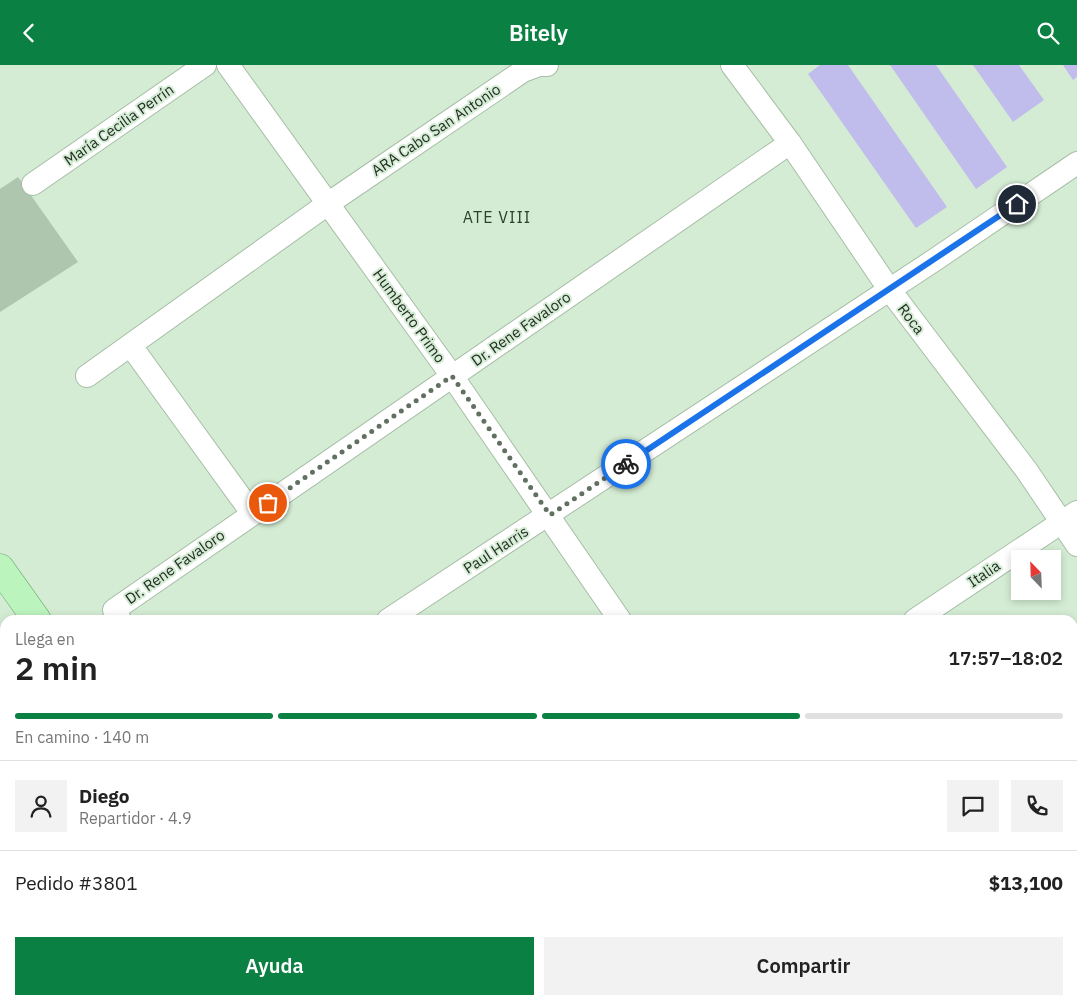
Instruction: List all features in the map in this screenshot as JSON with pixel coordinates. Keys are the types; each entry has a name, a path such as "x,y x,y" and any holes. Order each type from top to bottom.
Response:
{"main road":[{"path":"0,568 33,615"}],"street":[{"name":"María Cecilia Perrín","path":"33,184 205,65"},
{"name":"Humberto Primo","path":"228,65 452,376 550,515 617,615"},
{"name":"ARA Cabo San Antonio","path":"87,376 329,203 523,71 539,65 547,65"},
{"name":"Roca","path":"732,65 790,143 889,289 1027,471 1069,517 1077,545"},
{"name":"Dr. Rene Favaloro","path":"117,615 114,610 252,513 790,143"},
{"name":"Paul Harris","path":"396,615 550,515 1077,163"},
{"path":"130,346 252,513"},
{"name":"Italia","path":"922,615 1069,517"}],"green space":[{"path":"18,177 78,262 0,312 0,189"}],"building":[{"path":"820,65 848,65 947,207 916,228 808,74"},
{"path":"890,65 936,65 1007,167 976,189"},
{"path":"973,65 1019,65 1044,100 1013,122"},
{"path":"1063,65 1077,65 1077,77 1073,80"}],"way so far":[{"path":"268,503 452,376 550,515 626,464"}],"district":[{"name":"ATE VIII","path":"497,217"}],"route":[{"path":"626,464 1017,204"}]}
